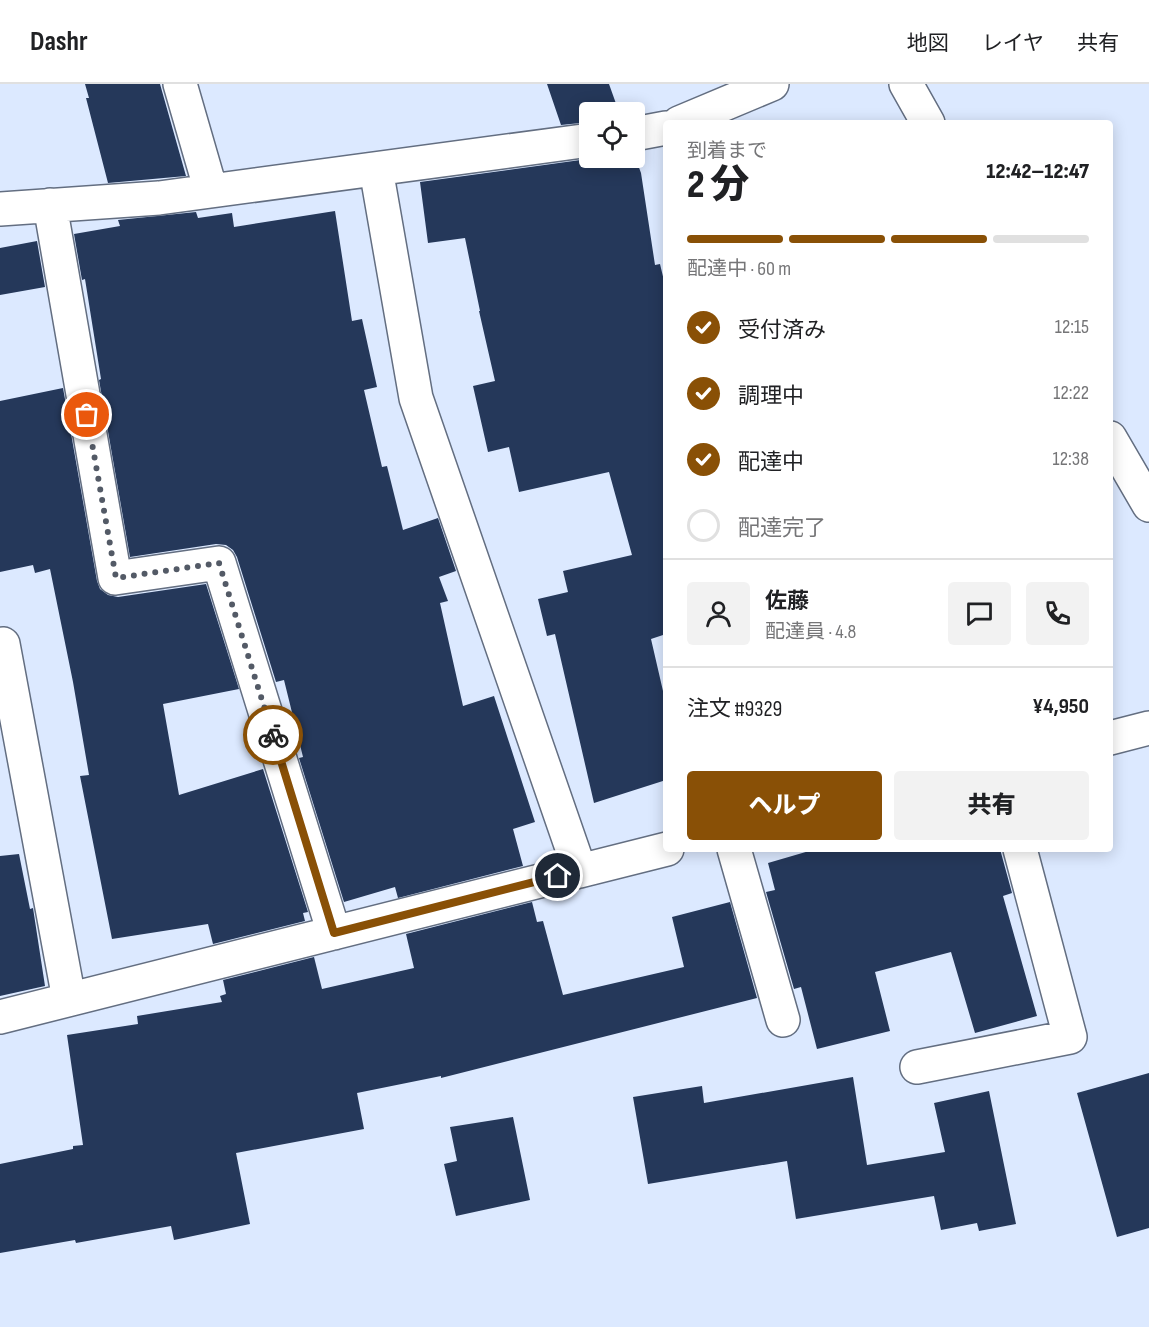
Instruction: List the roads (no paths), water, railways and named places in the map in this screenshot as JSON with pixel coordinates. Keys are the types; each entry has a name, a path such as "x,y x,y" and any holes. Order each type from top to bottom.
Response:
{"street":[{"path":"180,84 211,191"},
{"path":"690,120 772,84"},
{"path":"906,84 926,120"},
{"path":"0,209 159,198 579,141"},
{"path":"376,169 416,398 580,871"},
{"path":"50,206 116,578 219,563 334,933"},
{"path":"1113,443 1149,505"},
{"path":"0,645 3,644 69,999"},
{"path":"1113,737 1149,728"},
{"path":"0,1017 663,850"},
{"path":"735,852 783,1020"},
{"path":"917,1067 1070,1037 1021,852"}]}
